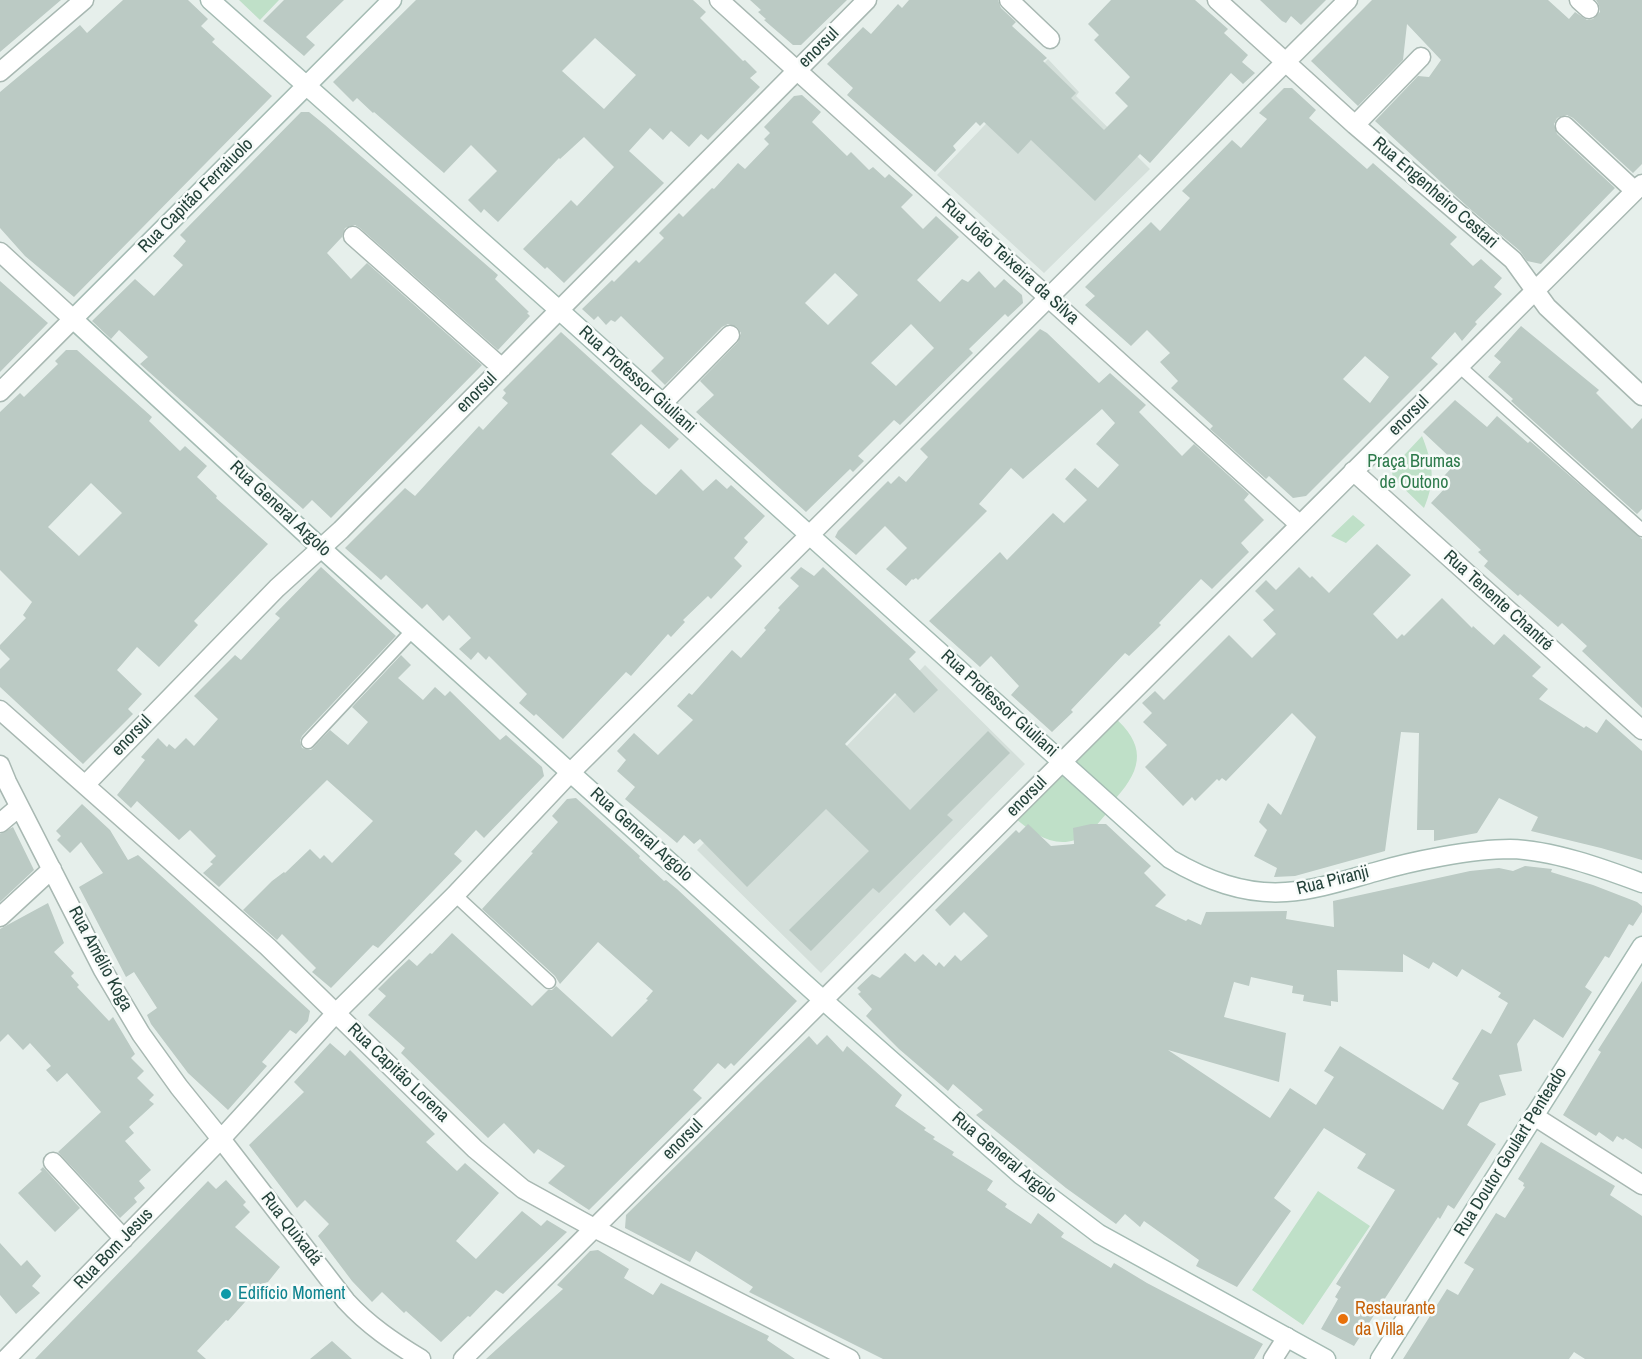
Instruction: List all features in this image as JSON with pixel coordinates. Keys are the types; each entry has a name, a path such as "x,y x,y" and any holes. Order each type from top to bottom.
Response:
{"street":[{"path":"0,72 84,0"},
{"name":"Rua Professor Giuliani","path":"210,0 1063,762"},
{"name":"Rua Capitão Ferraiuolo","path":"0,392 392,0"},
{"name":"Rua João Teixeira da Silva","path":"719,0 1300,525"},
{"name":"enorsul","path":"85,784 277,588 321,548 502,368 867,0"},
{"path":"1009,0 1050,39"},
{"name":"Rua Engenheiro Cestari","path":"1217,0 1356,125 1513,260 1535,292 1559,319 1642,396"},
{"path":"222,1139 336,1013 455,894 571,772 1348,0"},
{"path":"1356,125 1421,57"},
{"path":"1565,126 1638,187"},
{"name":"enorsul","path":"463,1359 1638,187"},
{"path":"353,236 502,368"},
{"name":"Rua General Argolo","path":"0,252 321,548 1021,1175 1099,1234 1326,1359"},
{"path":"663,403 730,335"},
{"name":"Rua Tenente Chantré","path":"1353,471 1642,730"},
{"name":"Rua Capitão Lorena","path":"0,710 268,947 475,1149 523,1189 594,1228 850,1359"},
{"name":"Rua Piranji","path":"1063,762 1170,859 1189,871 1217,883 1244,890 1287,892 1466,853 1509,849 1540,852 1642,883"},
{"name":"Rua Amélio Koga","path":"0,765 19,807 103,970 141,1034 179,1087 222,1139"},
{"path":"0,823 19,807"},
{"path":"0,917 52,869"},
{"name":"Rua Doutor Goulart Penteado","path":"1380,1359 1642,946"},
{"path":"1534,1116 1642,1185"},
{"name":"Rua Bom Jesus","path":"6,1359 222,1139"},
{"name":"Rua Quixadá","path":"222,1139 346,1301 364,1321 391,1342 421,1359"},
{"path":"53,1162 124,1239"},
{"path":"1273,1359 1287,1337"}],"lane":[{"path":"1459,366 1642,530"},
{"path":"308,742 413,630"},
{"path":"455,894 549,982"}],"shaded area":[{"path":"1048,59 1079,92 1076,96 1150,169 1044,273 937,175"},
{"path":"925,665 1025,764 821,973 697,850 784,762 808,786"}],"green space":[{"path":"239,0 279,0 260,20"},
{"name":"Praça Brumas de Outono","path":"1422,436 1432,472 1424,508 1393,478 1392,472 1394,466"},
{"name":"Praça Brumas de Outono","path":"1353,515 1365,525 1346,543 1331,536"},
{"path":"1113,716 1131,736 1137,756 1132,776 1116,798 1071,758"},
{"path":"1058,772 1106,814 1086,835 1066,842 1057,842 1038,835 1014,817"},
{"path":"1318,1191 1370,1226 1303,1325 1252,1290"}],"building":[{"path":"0,0 61,0 0,52"},
{"path":"123,0 188,0 208,19 201,26 215,39 212,42 272,96 74,297 25,256 0,228 0,92 80,25 87,33"},
{"path":"284,0 344,0 306,37 315,45 304,56 263,21"},
{"path":"416,0 693,0 706,12 700,18 757,72 750,78 760,87 708,140 701,134 689,147 671,131 663,140 650,128 629,151 664,183 564,283 523,249 571,200 577,206 614,167 584,137 559,158 498,222 484,209 481,213 468,200 497,171 471,145 444,173 357,98 353,102 333,82","holes":["595,38 636,75 604,109 562,71"]},
{"path":"750,0 847,0 801,45 793,45 764,20 766,19 758,12 761,10"},
{"path":"909,0 998,0 1001,8 1016,22 1012,26 1047,58 1043,61 1076,93 1071,98 1104,130 1128,106 1115,93 1130,77 1094,40 1099,35 1088,24 1111,0 1195,0 1228,29 1224,33 1248,55 1242,62 1255,73 1243,84 1231,73 1150,163 1140,154 1095,201 1031,140 1018,154 984,122 980,126 976,122 953,146 956,150 935,172 847,95 853,88 827,64 863,27 871,34 898,4 902,8"},
{"path":"1260,0 1326,0 1301,25 1291,16 1286,23 1282,21"},
{"path":"1372,0 1548,0 1569,19 1575,12 1587,20 1593,19 1600,12 1596,0 1642,0 1642,164 1633,173 1573,118 1567,115 1557,118 1554,124 1557,134 1615,188 1541,264 1527,261 1520,251 1469,208 1375,121 1418,76 1429,77 1441,60 1407,24 1403,60 1358,106 1311,61"},
{"path":"1284,88 1292,88 1316,110 1309,118 1367,169 1373,163 1457,237 1450,244 1473,266 1481,259 1502,278 1494,287 1502,294 1475,322 1477,324 1462,341 1455,332 1431,358 1438,364 1306,496 1293,498 1269,476 1266,479 1210,429 1213,426 1171,388 1178,381 1160,362 1170,353 1147,330 1131,346 1085,305 1095,296 1085,287 1151,222 1160,231 1190,198 1182,191 1232,140 1241,148 1267,119 1259,113","holes":["1365,356 1389,377 1370,403 1343,379"]},
{"path":"802,95 821,112 812,122 847,156 851,152 869,170 873,167 885,178 889,174 913,195 901,207 923,229 936,216 959,237 917,280 940,302 962,279 968,282 979,271 995,288 1004,279 1022,295 1023,303 1008,317 1005,314 969,349 973,353 900,425 894,420 858,456 864,461 853,472 850,469 806,512 696,412 714,395 700,381 738,342 741,333 737,327 728,324 722,327 665,385 651,371 664,358 621,316 615,322 611,320 606,325 598,316 594,320 582,309 636,260 639,263 664,238 659,233 679,213 683,217 738,163 745,169 769,144 764,139 770,133 764,127 794,96","holes":["835,273 858,295 828,325 805,303","911,324 934,348 896,386 871,363"]},
{"path":"301,112 309,112 325,125 498,275 495,279 529,312 527,313 530,316 498,350 360,228 355,225 345,228 342,237 327,253 351,279 367,263 482,365 331,518 312,500 303,509 140,364 148,357 119,330 111,339 92,321 135,279 154,296 183,265 173,256 186,241 180,235"},
{"path":"0,281 48,323 0,372"},
{"path":"1521,326 1599,390 1596,393 1632,429 1642,418 1642,509 1637,514 1511,401 1513,399 1488,377 1501,362 1494,356"},
{"path":"1040,329 1099,383 1110,373 1146,405 1139,412 1182,456 1194,444 1249,494 1244,500 1264,520 1241,543 1249,552 1212,589 1201,579 1159,623 1161,625 1129,656 1125,653 1071,710 1073,712 1052,732 1011,695 1019,686 991,656 980,667 929,621 1000,552 1007,560 1053,513 1064,523 1087,500 1065,479 1075,468 1098,488 1119,465 1096,444 1115,423 1102,409 1023,479 1011,468 979,504 987,511 918,580 912,579 906,586 886,569 907,548 885,526 856,555 835,537 838,531 888,481 891,484 899,476 906,482 928,457 920,449"},
{"path":"561,332 679,439 669,449 641,424 611,454 644,485 656,495 681,469 703,491 716,479 727,489 731,485 765,516 744,538 748,542 734,558 742,566 711,599 708,596 683,620 685,622 671,637 668,634 631,676 626,672 563,739 536,714 534,716 519,703 527,694 489,656 486,660 478,652 471,660 459,649 471,638 449,615 443,621 427,604 422,609 386,575 381,580 345,548 405,488 415,496 479,426 483,430 508,403 502,398 506,393 503,390"},
{"path":"66,350 77,350 152,417 149,421 180,451 185,446 207,466 197,477 217,496 216,498 268,544 194,621 198,625 159,667 137,647 117,670 142,694 128,709 133,714 83,764 0,687 0,669 10,659 0,649 0,645 26,618 23,615 32,602 0,570 0,412 20,393 24,397 58,364 55,361","holes":["91,483 122,513 79,556 48,527"]},
{"path":"1455,400 1487,427 1497,416 1528,443 1530,441 1642,539 1642,708 1582,651 1587,646 1562,623 1558,627 1484,566 1488,561 1478,552 1481,550 1431,503 1447,486 1445,484 1449,481 1444,476 1456,463 1423,432"},
{"path":"1377,544 1411,575 1373,614 1397,639 1402,634 1404,636 1442,598 1472,628 1473,626 1494,645 1504,634 1541,667 1532,676 1548,689 1539,699 1584,728 1586,726 1597,733 1606,719 1642,751 1642,860 1531,831 1538,817 1499,798 1477,833 1434,841 1434,830 1417,830 1419,733 1401,732 1385,851 1295,876 1274,877 1277,868 1254,856 1267,830 1259,822 1268,803 1281,815 1316,737 1292,713 1226,781 1222,778 1219,781 1217,779 1195,801 1192,797 1183,806 1145,767 1167,745 1143,722 1152,713 1142,703 1155,691 1164,700 1229,635 1252,658 1276,634 1263,620 1274,610 1255,591 1266,580 1276,590 1299,567 1329,593"},
{"path":"321,567 396,636 302,736 300,741 302,748 311,750 330,730 348,745 368,722 352,707 401,655 411,665 398,678 423,700 435,687 445,696 450,691 500,740 506,735 542,767 544,776 484,838 476,830 454,854 462,861 378,948 373,945 331,988 312,972 316,968 282,934 277,940 243,910 272,881 285,873 310,849 320,859 324,855 332,863 373,821 327,780 219,887 203,873 213,864 210,862 216,856 190,830 179,840 137,801 131,808 117,795 145,760 141,757 158,738 167,747 169,744 175,749 186,738 194,746 218,719 194,696 235,655 241,660 280,618 275,614"},
{"path":"801,567 814,576 823,567 916,652 909,659 938,690 914,713 895,693 845,744 910,810 988,731 1010,753 947,815 953,820 879,893 873,888 811,951 789,930 869,851 826,809 747,887 700,839 694,844 684,835 677,843 625,799 635,787 617,771 626,760 617,751 634,733 658,755 693,720 677,706 689,693 692,695 732,650 741,658 766,630 764,628 780,610 778,608 799,586 790,578"},
{"path":"576,798 797,1001 734,1066 731,1063 725,1069 718,1063 693,1090 702,1098 589,1210 548,1183 565,1166 538,1149 534,1154 504,1123 488,1138 401,1053 405,1048 368,1015 386,996 378,989 394,973 409,959 417,966 452,933 532,1006 548,990 556,986 612,1037 648,1000 646,999 653,991 598,942 560,984 555,976 482,909 558,822 552,816 567,799"},
{"path":"82,804 110,830 128,860 138,855 310,1011 308,1021 296,1034 290,1030 262,1062 267,1066 228,1110 188,1073 151,1024 147,1015 157,1008 134,972 126,977 79,887 103,873 81,842 70,853 57,840 61,836 56,831"},
{"path":"1028,824 1051,846 1074,844 1073,828 1091,824 1106,824 1151,866 1144,873 1166,895 1155,906 1186,921 1188,919 1201,925 1206,912 1287,911 1286,919 1334,927 1333,901 1470,871 1499,868 1513,871 1525,866 1552,869 1551,872 1637,902 1642,906 1642,912 1633,926 1629,924 1609,958 1605,956 1585,987 1592,992 1563,1038 1534,1019 1517,1044 1522,1071 1499,1075 1506,1095 1480,1103 1467,1125 1496,1144 1454,1209 1448,1205 1440,1219 1438,1217 1354,1346 1321,1329 1338,1299 1335,1297 1341,1287 1336,1284 1395,1190 1357,1168 1366,1154 1324,1128 1274,1198 1291,1211 1237,1287 1196,1266 1199,1260 1144,1221 1140,1227 1125,1214 1116,1224 1066,1188 976,1115 983,1110 953,1084 948,1091 899,1049 866,1016 872,1009 858,994 861,992 857,988 872,974 880,978 905,953 915,962 923,954 936,966 939,962 944,967 955,955 961,961 988,936 964,912 950,926 935,910 1016,830 1019,833","holes":["1403,954 1429,969 1433,962 1457,977 1462,969 1501,993 1498,997 1508,1003 1491,1034 1482,1029 1452,1079 1459,1083 1443,1110 1340,1046 1324,1071 1334,1077 1316,1105 1290,1088 1270,1118 1168,1050 1279,1082 1286,1033 1224,1017 1234,982 1249,986 1251,977 1293,986 1292,993 1304,995 1303,1001 1331,1006 1331,1001 1338,1002 1337,970 1403,972"]},
{"path":"13,827 34,870 0,902 0,834"},
{"path":"48,903 64,943 54,952 74,973 71,976 79,985 77,987 109,1021 113,1017 135,1054 131,1058 144,1071 137,1078 154,1095 149,1100 154,1104 129,1127 134,1133 125,1141 151,1170 139,1181 145,1188 134,1198 137,1202 120,1218 58,1152 101,1112 67,1073 57,1082 46,1070 51,1066 30,1043 23,1050 8,1034 0,1042 0,929"},
{"path":"1642,981 1642,1149 1625,1138 1623,1140 1617,1136 1613,1142 1599,1132 1596,1136 1563,1115 1601,1052 1598,1050"},
{"path":"827,1035 843,1052 847,1046 902,1095 895,1106 926,1128 924,1130 935,1137 933,1139 954,1152 952,1155 993,1181 987,1190 1007,1204 1005,1207 1031,1224 1038,1213 1064,1233 1061,1237 1111,1268 1114,1263 1147,1283 1263,1344 1254,1359 883,1359 749,1292 753,1287 696,1251 690,1262 625,1228 626,1215 809,1036 817,1045"},
{"path":"330,1043 345,1056 350,1050 435,1134 426,1142 457,1171 465,1163 499,1193 456,1241 476,1259 522,1211 541,1226 547,1220 567,1232 503,1294 496,1290 441,1342 382,1292 372,1302 352,1281 318,1236 329,1224 305,1200 297,1208 249,1145 304,1092 294,1082"},
{"path":"1541,1142 1615,1186 1610,1195 1642,1216 1642,1359 1585,1359 1574,1352 1569,1359 1403,1359 1447,1289 1458,1295 1474,1269 1464,1263 1496,1213 1505,1218 1525,1187 1524,1183 1518,1179"},
{"path":"43,1167 80,1208 55,1232 18,1193 42,1171 40,1170"},
{"path":"226,1180 246,1202 243,1205 250,1212 235,1227 280,1267 268,1282 261,1284 197,1351 206,1359 35,1359 208,1181 216,1189"},
{"path":"0,1243 21,1266 27,1260 41,1276 32,1286 40,1293 16,1314 0,1295"},
{"path":"598,1250 629,1269 624,1278 653,1295 661,1283 769,1336 767,1340 795,1359 486,1359 563,1289 557,1285 590,1251"},
{"path":"332,1341 352,1359 310,1359"}],"place":[{"name":"Edifício Moment","path":"226,1294"},
{"name":"Restaurante da Villa","path":"1343,1319"}]}
